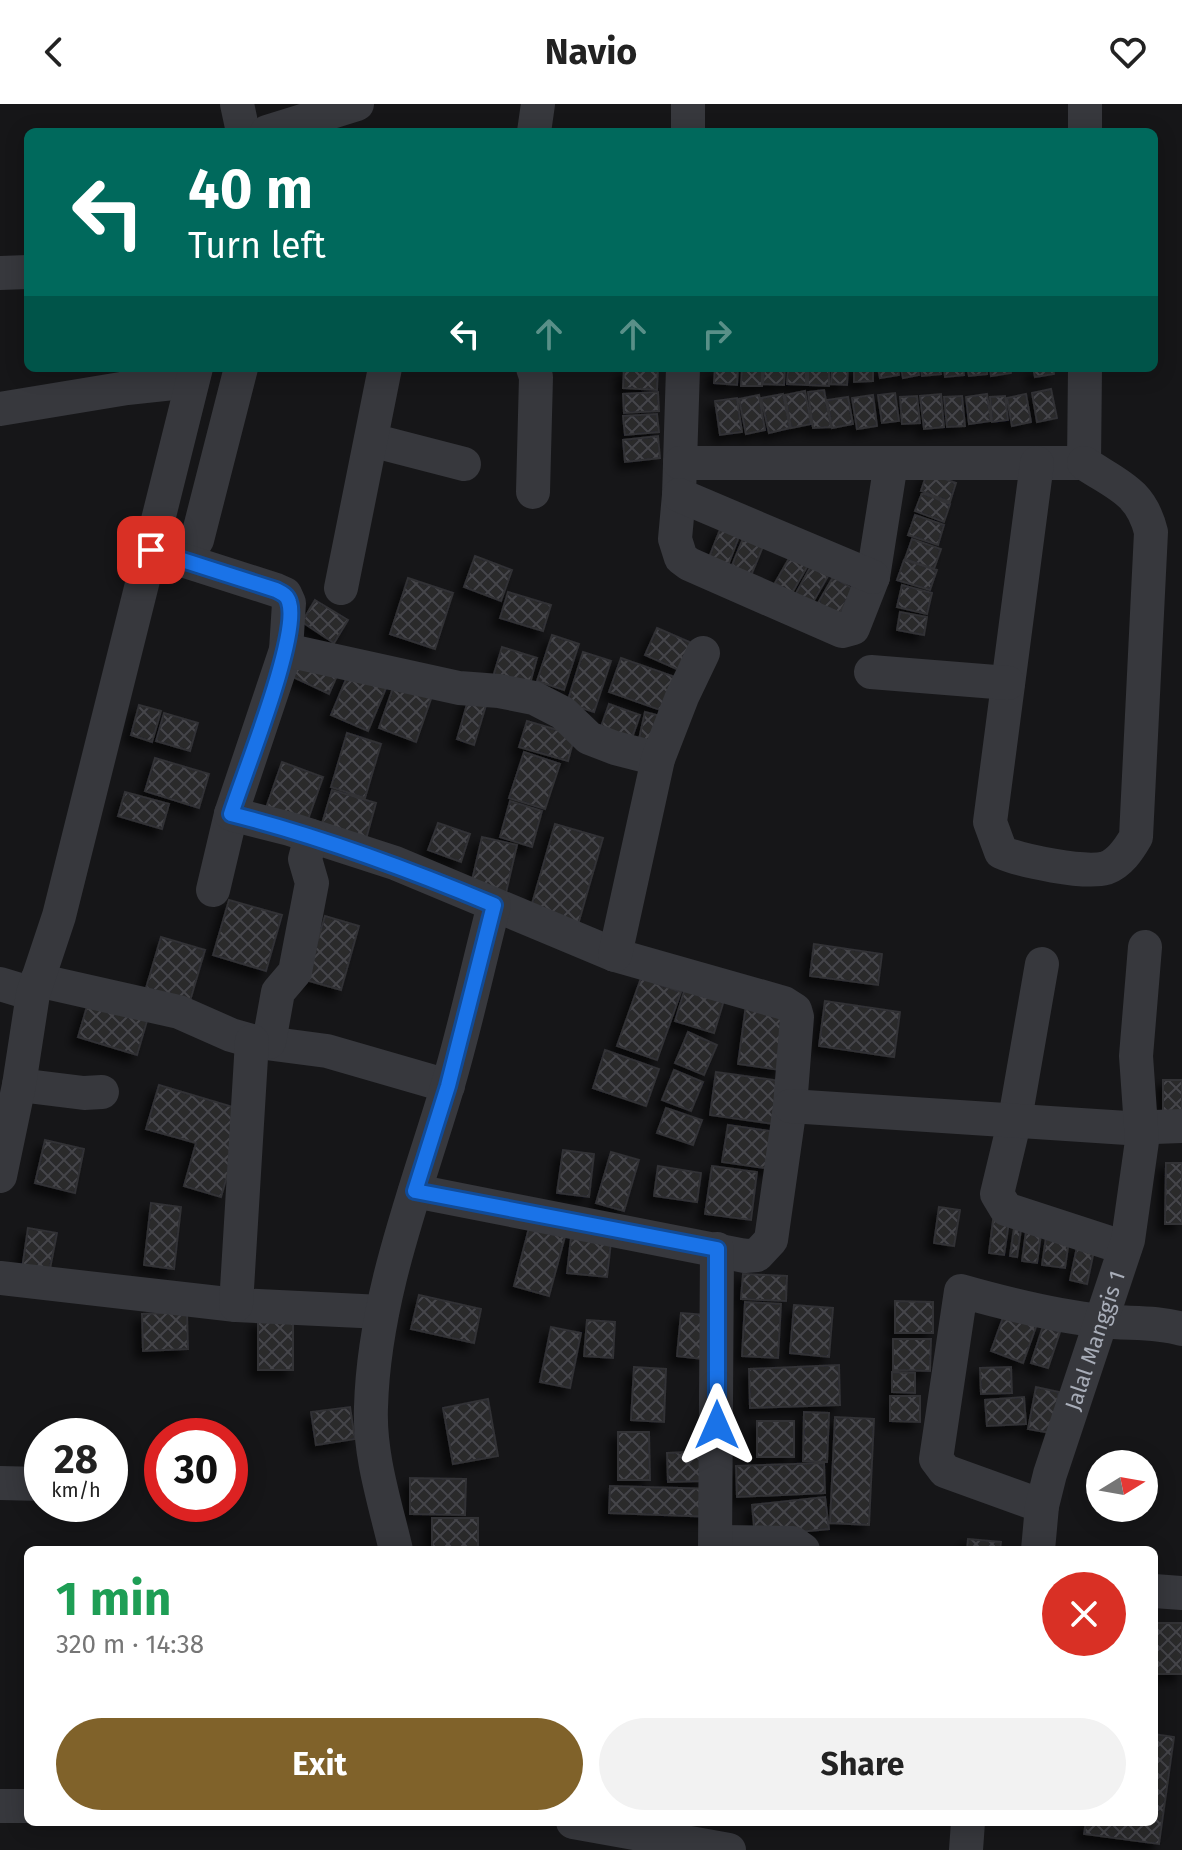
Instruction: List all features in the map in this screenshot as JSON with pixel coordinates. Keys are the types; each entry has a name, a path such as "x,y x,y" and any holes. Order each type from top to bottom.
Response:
{"street":[{"path":"237,104 242,128"},
{"path":"280,128 357,104"},
{"path":"535,128 538,104"},
{"path":"688,104 688,128"},
{"path":"1085,104 1085,128"},
{"path":"0,273 24,272"},
{"path":"197,540 240,372"},
{"path":"341,588 384,372"},
{"path":"533,492 534,372"},
{"path":"683,372 675,539 681,558 842,631 855,625 873,577 891,463"},
{"path":"1084,463 1085,372"},
{"path":"0,409 194,375 63,902 35,987 0,1176"},
{"path":"371,440 464,464"},
{"path":"680,479 891,463 1037,463 1084,463 1133,495 1146,512 1151,532 1136,837 1127,853 1107,867 1090,869 1019,861 1001,852 990,822 1037,463"},
{"path":"680,479 873,577"},
{"path":"151,550 285,594 290,610 286,650 231,814 213,890"},
{"path":"286,650 459,688 534,698 563,713 589,738 658,759"},
{"path":"615,955 658,759 703,653"},
{"path":"871,672 1008,683"},
{"path":"231,814 395,863 615,955 791,1006 797,1017 790,1106 771,1240 757,1255 745,1256 415,1191"},
{"path":"236,1305 260,1041 278,992 295,972 312,883 305,859 311,836"},
{"path":"395,1546 373,1450 370,1407 382,1312 448,1086 494,905"},
{"name":"Jalal Manggis 1","path":"1038,1546 1042,1506 1050,1474 1125,1248 1139,1166 1142,1127 1136,1056 1145,947"},
{"path":"1042,964 1015,1119 997,1194 1006,1209 1125,1248"},
{"path":"0,984 35,987 179,1012 231,1035 327,1051 448,1086"},
{"path":"19,1085 84,1093 102,1092"},
{"path":"790,1106 1142,1127 1182,1126"},
{"path":"717,1249 716,1546 793,1543 797,1546"},
{"path":"0,1278 236,1305 382,1312"},
{"path":"1042,1506 945,1471 936,1459 961,1291 990,1301 1099,1321 1182,1329"},
{"path":"0,1483 24,1484"},
{"path":"1158,1591 1182,1593"},
{"path":"0,1806 24,1806"},
{"path":"614,1826 676,1832 729,1850"},
{"path":"966,1850 968,1826"}],"building":[{"path":"624,372 658,372 657,390 623,388"},
{"path":"715,372 738,372 737,385 714,383"},
{"path":"742,372 762,372 762,386 741,386"},
{"path":"764,372 785,372 784,385 763,384"},
{"path":"788,372 806,372 806,385 787,384"},
{"path":"808,372 829,372 829,386 808,385"},
{"path":"832,372 848,372 847,385 831,384"},
{"path":"854,372 873,372 873,381 854,382"},
{"path":"879,372 899,372 899,375 880,378"},
{"path":"902,372 919,372 919,375 903,378"},
{"path":"922,372 941,374 922,376"},
{"path":"944,372 964,372 964,375 945,377"},
{"path":"968,372 987,372 987,374 969,376"},
{"path":"990,372 1011,373 991,376"},
{"path":"1034,372 1054,372 1054,374 1035,377"},
{"path":"1051,389 1057,418 1037,422 1032,393"},
{"path":"824,390 831,427 813,428 808,392"},
{"path":"805,391 811,424 791,428 785,395"},
{"path":"658,392 659,411 624,413 623,394"},
{"path":"895,393 899,421 882,423 878,395"},
{"path":"783,394 790,428 769,433 761,398"},
{"path":"941,394 944,427 924,429 920,396"},
{"path":"987,394 991,421 969,424 966,397"},
{"path":"1026,394 1031,422 1012,426 1007,398"},
{"path":"759,395 765,430 746,434 739,399"},
{"path":"873,395 877,426 857,429 852,398"},
{"path":"917,396 920,423 902,424 900,397"},
{"path":"962,396 965,426 947,427 944,397"},
{"path":"1005,396 1008,420 992,422 990,397"},
{"path":"848,397 853,424 832,428 827,400"},
{"path":"737,398 742,432 720,435 715,401"},
{"path":"657,414 659,432 625,435 623,416"},
{"path":"658,436 660,458 625,462 623,440"},
{"path":"927,473 956,483 950,502 921,491"},
{"path":"922,493 950,504 944,522 915,511"},
{"path":"915,515 944,525 938,545 908,535"},
{"path":"721,527 740,534 727,568 708,560"},
{"path":"744,536 764,544 750,578 730,570"},
{"path":"912,539 941,549 934,569 905,559"},
{"path":"791,555 808,565 792,593 775,583"},
{"path":"475,556 512,570 501,601 464,587"},
{"path":"904,560 937,570 930,590 897,580"},
{"path":"811,566 828,576 812,604 795,595"},
{"path":"833,577 853,589 836,619 815,608"},
{"path":"408,578 453,593 435,649 390,634"},
{"path":"902,585 932,593 927,614 897,607"},
{"path":"508,592 551,605 543,631 500,618"},
{"path":"315,600 348,620 334,643 302,622"},
{"path":"900,612 927,617 924,635 897,630"},
{"path":"657,628 692,643 681,671 645,655"},
{"path":"552,635 579,644 564,690 537,681"},
{"path":"502,647 537,658 529,687 493,677"},
{"path":"583,652 611,661 594,712 567,703"},
{"path":"303,654 339,671 329,694 293,677"},
{"path":"621,658 678,678 666,712 609,692"},
{"path":"349,672 386,688 368,731 331,715"},
{"path":"395,682 432,696 416,742 379,728"},
{"path":"469,697 487,702 474,745 457,739"},
{"path":"609,704 640,715 632,738 601,727"},
{"path":"139,705 161,711 152,742 131,735"},
{"path":"645,712 664,717 658,743 639,739"},
{"path":"164,713 198,723 190,751 156,741"},
{"path":"527,721 575,735 568,761 519,747"},
{"path":"347,733 381,744 365,798 331,787"},
{"path":"524,752 560,764 545,809 509,798"},
{"path":"155,758 209,774 199,808 145,791"},
{"path":"282,762 323,777 305,828 264,814"},
{"path":"332,790 376,803 363,850 318,837"},
{"path":"125,792 169,804 162,829 118,816"},
{"path":"510,801 542,811 532,847 500,837"},
{"path":"438,823 470,834 461,862 428,850"},
{"path":"555,824 603,838 577,928 529,914"},
{"path":"482,837 517,845 505,897 470,889"},
{"path":"229,900 282,915 266,971 213,955"},
{"path":"325,916 359,926 341,990 306,980"},
{"path":"161,937 205,950 190,1001 146,988"},
{"path":"814,944 882,954 878,985 810,976"},
{"path":"641,978 681,992 657,1060 617,1046"},
{"path":"686,985 725,997 714,1033 675,1021"},
{"path":"825,1001 900,1012 894,1057 819,1046"},
{"path":"88,1003 147,1021 137,1055 78,1037"},
{"path":"746,1005 789,1011 781,1070 738,1064"},
{"path":"688,1032 717,1045 704,1075 675,1063"},
{"path":"605,1050 659,1069 646,1106 593,1088"},
{"path":"674,1070 703,1082 691,1111 662,1100"},
{"path":"716,1072 788,1082 782,1125 710,1115"},
{"path":"1163,1080 1182,1080 1182,1121 1163,1121"},
{"path":"159,1085 246,1111 221,1197 184,1186 196,1143 146,1129"},
{"path":"666,1108 702,1120 693,1145 657,1133"},
{"path":"728,1125 777,1132 772,1169 722,1162"},
{"path":"45,1140 84,1149 75,1193 35,1183"},
{"path":"563,1150 594,1154 589,1197 557,1193"},
{"path":"611,1152 639,1160 624,1211 596,1203"},
{"path":"1166,1163 1182,1163 1182,1224 1165,1224"},
{"path":"658,1166 701,1173 697,1202 654,1196"},
{"path":"712,1166 757,1172 751,1220 705,1214"},
{"path":"151,1203 181,1207 174,1269 144,1265"},
{"path":"939,1207 960,1210 954,1246 934,1243"},
{"path":"531,1220 567,1229 549,1296 514,1286"},
{"path":"993,1220 1009,1222 1004,1255 989,1253"},
{"path":"1027,1224 1042,1227 1037,1263 1022,1261"},
{"path":"28,1228 57,1233 49,1274 22,1269"},
{"path":"1014,1228 1021,1229 1017,1257 1010,1256"},
{"path":"572,1229 612,1233 607,1277 567,1273"},
{"path":"1046,1237 1069,1240 1065,1268 1042,1265"},
{"path":"1078,1242 1095,1246 1087,1284 1070,1280"},
{"path":"743,1274 787,1276 786,1301 741,1299"},
{"path":"419,1295 481,1309 474,1343 411,1329"},
{"path":"895,1301 933,1302 933,1333 895,1333"},
{"path":"745,1302 781,1304 778,1358 742,1356"},
{"path":"794,1305 833,1308 829,1357 790,1353"},
{"path":"187,1312 188,1349 143,1351 142,1314"},
{"path":"1005,1312 1037,1324 1023,1363 991,1351"},
{"path":"681,1313 706,1315 702,1359 677,1356"},
{"path":"258,1320 293,1320 293,1370 258,1370"},
{"path":"587,1320 615,1322 613,1358 584,1356"},
{"path":"1043,1326 1060,1332 1048,1368 1031,1363"},
{"path":"551,1327 581,1333 570,1388 540,1382"},
{"path":"893,1339 931,1339 930,1371 893,1370"},
{"path":"839,1365 840,1405 750,1408 749,1369"},
{"path":"634,1367 666,1369 664,1422 631,1420"},
{"path":"1011,1367 1012,1393 981,1394 980,1368"},
{"path":"892,1372 915,1373 915,1393 892,1392"},
{"path":"1036,1387 1059,1392 1051,1433 1028,1429"},
{"path":"890,1396 920,1396 920,1422 890,1421"},
{"path":"1024,1397 1026,1424 987,1426 985,1400"},
{"path":"488,1399 498,1456 453,1464 443,1408"},
{"path":"350,1407 355,1439 316,1445 311,1412"},
{"path":"804,1412 829,1413 827,1462 803,1461"},
{"path":"835,1417 874,1419 869,1525 830,1523"},
{"path":"757,1421 794,1421 794,1457 757,1457"},
{"path":"618,1432 649,1432 650,1480 618,1480"},
{"path":"704,1451 705,1481 668,1482 667,1453"},
{"path":"824,1463 825,1493 737,1497 736,1466"},
{"path":"410,1478 466,1479 465,1515 410,1514"},
{"path":"610,1486 715,1489 714,1517 609,1513"},
{"path":"825,1497 829,1529 755,1536 752,1505"},
{"path":"432,1518 478,1518 478,1546 432,1546"},
{"path":"968,1539 1001,1542 1000,1546 967,1546"},
{"path":"1158,1623 1182,1623 1182,1674 1158,1674"},
{"path":"1158,1735 1174,1737 1159,1844 1084,1834 1085,1826 1158,1826"}],"route":[{"path":"151,550 276,590 285,594 289,603 286,650 231,814 290,829 395,863 494,905 448,1086 415,1191 717,1249 717,1425"}]}
